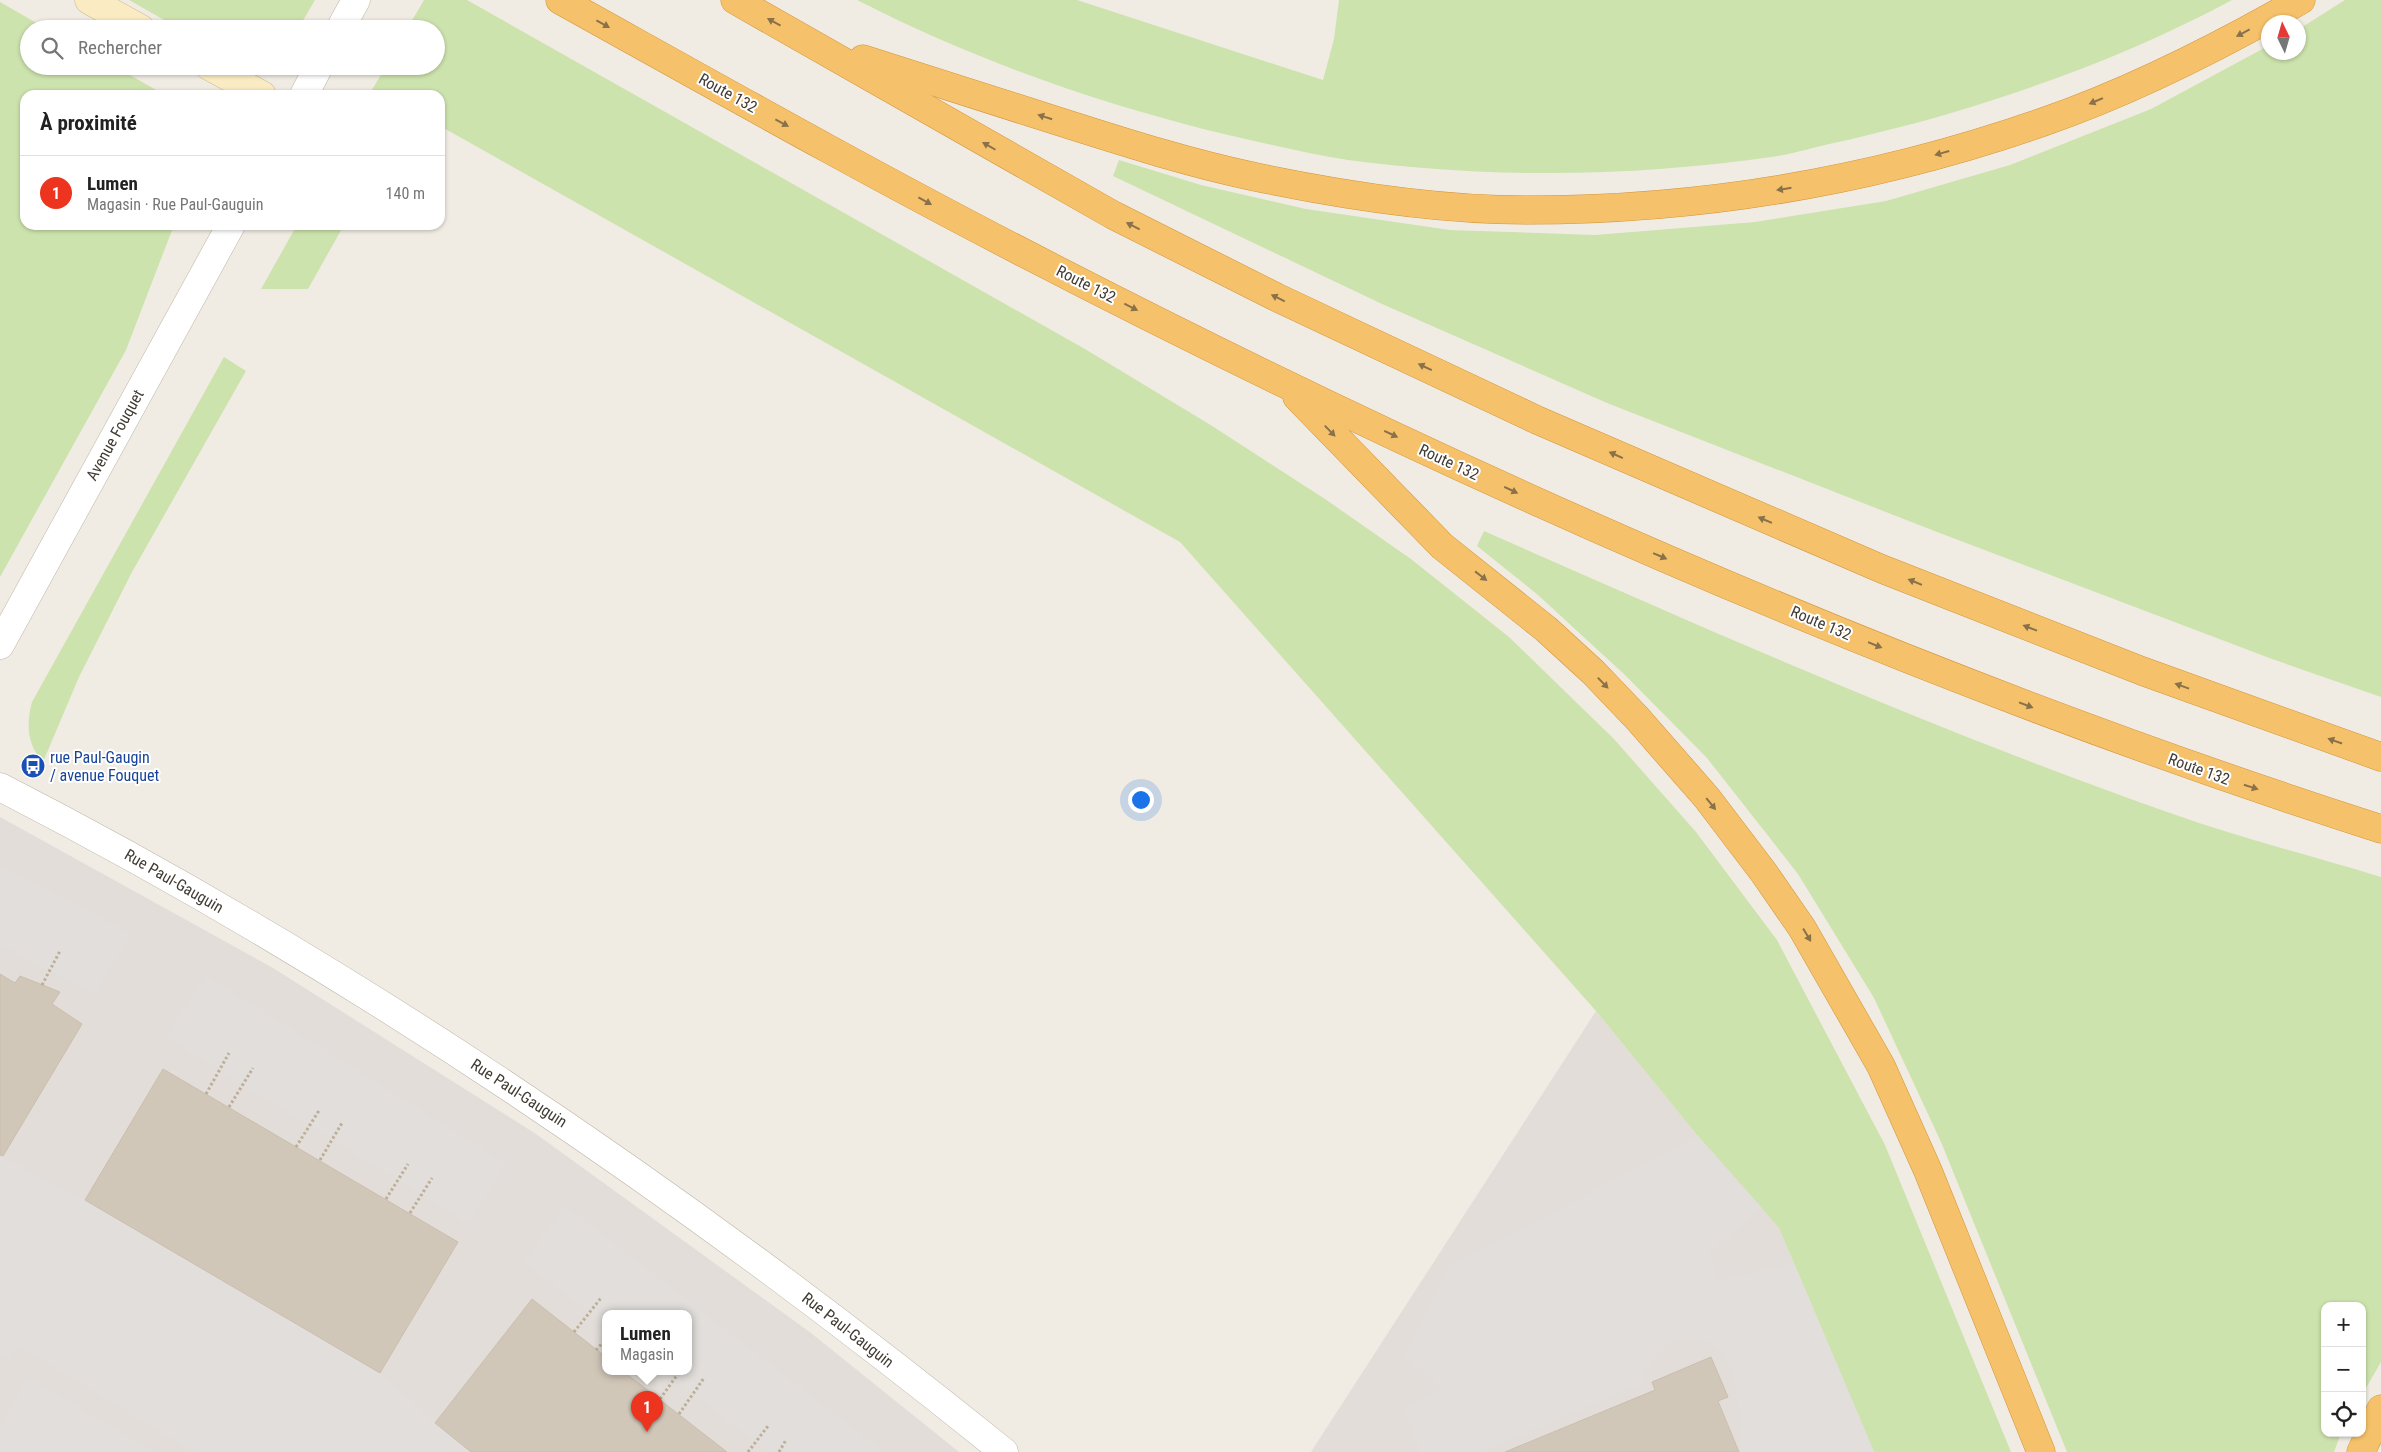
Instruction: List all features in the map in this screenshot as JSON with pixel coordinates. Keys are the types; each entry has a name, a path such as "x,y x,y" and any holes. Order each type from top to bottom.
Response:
{"highway":[{"name":"Route 132","path":"560,0 946,212 1284,383 1550,508 1869,643 2172,760 2381,829"},
{"path":"735,0 1113,216 1284,301 1537,420 1908,580 2142,671 2381,757"},
{"path":"814,44 1144,148 1249,176 1343,193 1438,204 1524,210 1564,209 1660,204 1779,190 1830,181 1915,161 2043,122 2092,103 2241,34 2301,0"},
{"path":"1284,383 1442,546 1546,629 1592,672 1637,718 1707,798 1764,873 1812,944 1881,1066 1928,1172 2041,1452"},
{"path":"2360,1452 2381,1409"}],"street":[{"path":"89,0 125,20"},
{"path":"345,20 356,0"},
{"path":"225,75 253,90"},
{"path":"307,90 314,75"},
{"name":"Avenue Fouquet","path":"0,645 228,230"},
{"name":"Rue Paul-Gauguin","path":"0,787 102,840 209,900 456,1053 567,1125 802,1294 1004,1452"}],"path":[{"path":"42,985 60,951"},
{"path":"206,1094 229,1053"},
{"path":"230,1107 253,1068"},
{"path":"296,1147 320,1109"},
{"path":"320,1160 342,1123"},
{"path":"386,1199 408,1164"},
{"path":"410,1213 432,1178"},
{"path":"574,1332 600,1298"},
{"path":"596,1350 602,1343"},
{"path":"660,1399 677,1375"},
{"path":"679,1414 704,1378"},
{"path":"748,1452 768,1426"},
{"path":"779,1452 786,1440"}],"shaded area":[{"path":"0,817 273,968 536,1134 811,1333 959,1452 0,1452"},
{"path":"0,865 132,934 95,994 0,944"},
{"path":"206,975 507,1164 468,1224 165,1036"},
{"path":"1596,1011 1697,1135 1779,1228 1874,1452 1311,1452"},
{"path":"1697,1135 1762,1208 1710,1252 1718,1280 1794,1263 1874,1452 1741,1452 1739,1410 1733,1377 1723,1355 1712,1344 1697,1338 1680,1338 1667,1345 1652,1360 1639,1385 1482,1452 1420,1452 1403,1407 1443,1389 1404,1355 1450,1264 1580,1198"},
{"path":"0,1155 85,1200 380,1373 435,1423 471,1452 193,1452 19,1346 11,1360 0,1354"},
{"path":"565,1205 884,1452 768,1452 669,1375 692,1375 692,1310 602,1310 602,1323 524,1262"},
{"path":"28,1377 155,1452 0,1452 0,1423"}],"green space":[{"path":"129,0 315,0 303,20 164,20"},
{"path":"424,0 467,0 1085,349 1209,424 1325,499 1411,559 1509,637 1614,739 1696,832 1777,940 1885,1145 2011,1452 1874,1452 1779,1228 1697,1135 1596,1011 1180,542 445,129 445,90 372,90 381,75 445,75 445,20 412,20"},
{"path":"857,0 1077,0 1323,80 1334,39 1339,0 2232,0 2173,30 2085,68 1993,100 1894,129 1778,156 1725,163 1617,172 1509,173 1401,166 1333,158 1180,123 1085,94 992,61 901,22"},
{"path":"2345,0 2381,0 2381,697 2272,659 1937,532 1607,403 1382,304 1113,176 1119,160 1201,185 1306,209 1450,230 1595,235 1755,222 1886,201 2010,165 2151,109 2261,50 2261,60 2306,60 2306,25"},
{"path":"0,2 31,20 20,20 20,75 130,75 156,90 20,90 20,230 172,230 126,350 0,577"},
{"path":"294,230 341,230 308,289 261,289"},
{"path":"224,357 246,371 132,572 79,677 43,762 34,749 29,734 32,702"},
{"path":"1484,531 1825,679 1998,749 2199,823 2381,877 2381,1362 2366,1388 2366,1302 2321,1302 2321,1437 2340,1437 2334,1452 2067,1452 1941,1142 1874,998 1798,874 1707,758 1625,675 1538,595 1477,546"}],"building":[{"path":"0,974 15,983 20,976 60,992 52,1004 82,1024 3,1156 0,1155"},
{"path":"163,1069 458,1242 380,1373 85,1200"},
{"path":"532,1299 602,1354 602,1375 628,1375 727,1452 471,1452 435,1423"},
{"path":"1711,1357 1728,1397 1718,1401 1739,1452 1505,1452 1655,1390 1652,1382"}],"place":[{"name":"rue Paul-Gaugin / avenue Fouquet","path":"33,766"},
{"name":"Lumen","path":"647,1432"}]}
